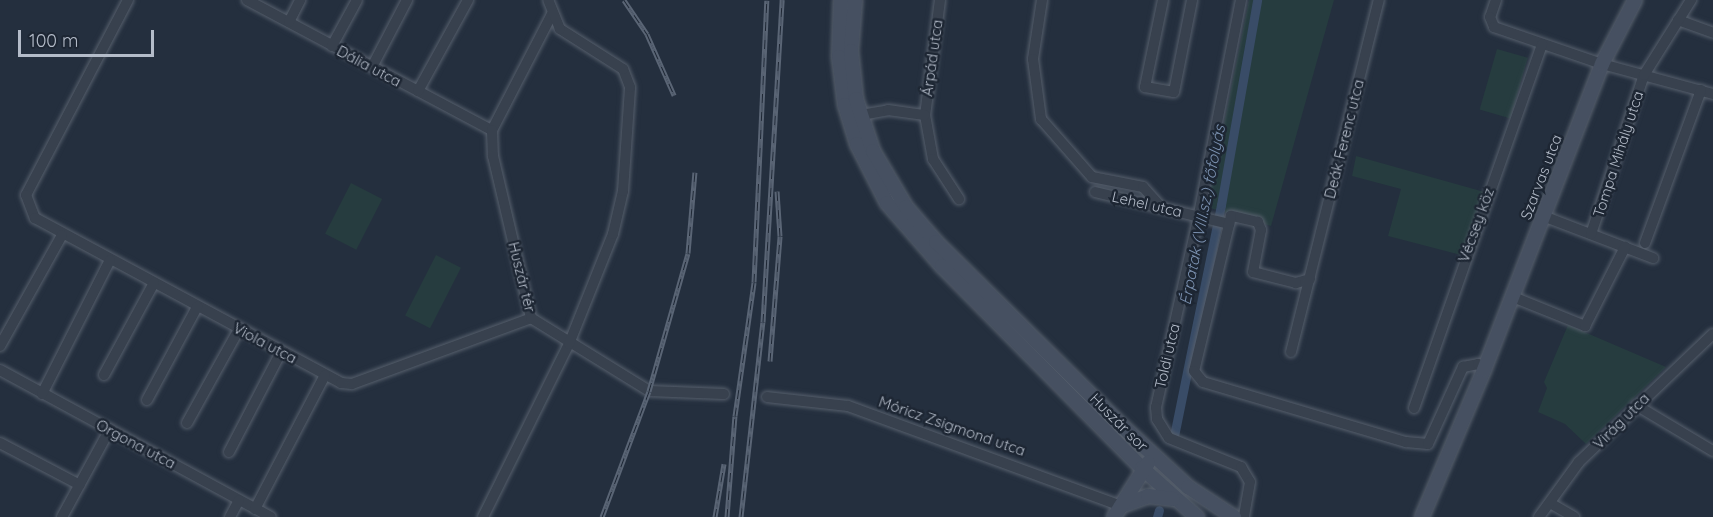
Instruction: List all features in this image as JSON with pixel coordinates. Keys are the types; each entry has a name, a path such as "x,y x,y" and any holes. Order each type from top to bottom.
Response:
{"main road":[{"name":"Huszár sor","path":"841,0 839,57 845,105 857,144 887,203 916,239 1142,468 1155,454 1115,419 916,220 884,174 861,115 850,51 855,0"},
{"name":"Szarvas utca","path":"1422,517 1484,370 1602,64 1635,0"},
{"path":"1155,454 1188,488 1233,517"},
{"path":"1117,511 1142,468 1197,517"},
{"path":"1117,511 1148,496 1176,499"}],"street":[{"name":"Viola utca","path":"128,0 26,195 35,218 62,235 281,352 325,375 352,384 531,318"},
{"name":"Dália utca","path":"247,0 492,130"},
{"path":"289,22 300,0"},
{"path":"332,46 357,0"},
{"path":"372,67 407,0"},
{"path":"418,91 468,0"},
{"path":"483,517 569,344 613,234 621,202 630,139 630,87 623,69 612,59 560,29 548,0"},
{"name":"Árpád utca","path":"940,0 925,116 933,159 959,199"},
{"path":"1042,0 1033,59 1041,119 1092,177 1143,187 1162,208"},
{"path":"1163,0 1145,87 1174,92 1192,0"},
{"name":"Toldi utca","path":"1241,0 1203,216 1156,407 1157,420 1169,438 1241,467 1250,482 1244,517"},
{"name":"Deák Ferenc utca","path":"1291,352 1379,0"},
{"path":"1496,0 1491,17 1494,27 1602,64"},
{"name":"Tompa Mihály utca","path":"1591,234 1644,75 1691,0"},
{"path":"492,130 552,14"},
{"path":"1678,20 1713,33"},
{"name":"Vécsey köz","path":"1414,408 1542,44"},
{"name":"Tompa Mihály utca","path":"1602,64 1713,94"},
{"path":"1645,243 1701,90"},
{"name":"Árpád utca","path":"861,115 888,110 925,116"},
{"name":"Huszár tér","path":"492,130 493,156 531,318 569,344 649,391 724,394"},
{"name":"Lehel utca","path":"1095,192 1227,223"},
{"path":"1227,223 1231,216 1258,222 1260,230 1253,272 1296,283 1310,279"},
{"path":"1543,216 1653,258"},
{"name":"Toldi utca","path":"1227,223 1194,371 1203,382 1406,442 1428,444 1463,368 1478,364 1484,370"},
{"path":"0,346 62,235"},
{"path":"1513,297 1585,326 1626,247"},
{"path":"42,394 110,260"},
{"path":"104,375 154,283"},
{"path":"147,400 197,307"},
{"path":"187,423 239,330"},
{"name":"Virág utca","path":"1539,517 1579,462 1636,405 1712,336"},
{"path":"229,452 281,352"},
{"name":"Orgona utca","path":"0,370 272,517"},
{"path":"255,509 325,375"},
{"name":"Móricz Zsigmond utca","path":"768,397 848,406 1117,511"},
{"path":"1636,405 1713,451"},
{"path":"62,517 110,429"},
{"path":"0,443 80,485"},
{"path":"230,517 239,500"},
{"path":"1550,503 1574,517"}],"green space":[{"path":"1249,0 1334,0 1271,226 1207,207"},
{"path":"1497,49 1528,58 1510,118 1480,110"},
{"path":"1356,156 1488,193 1461,255 1388,236 1401,189 1352,176"},
{"path":"351,183 382,199 356,250 325,234"},
{"path":"436,255 461,268 430,328 405,316"},
{"path":"1568,325 1666,367 1586,444 1565,424 1538,412 1547,388 1544,382"}],"waterway":[{"name":"Érpatak (VIII.sz.) főfolyás","path":"1174,436 1221,205 1257,0"},
{"name":"Érpatak (VIII.sz.) főfolyás","path":"1157,517 1159,510"}],"railway":[{"path":"624,0 647,34 674,95"},
{"path":"727,517 735,416 754,282 767,0"},
{"path":"741,517 763,322 782,0"},
{"path":"602,517 649,391 688,253 695,172"},
{"path":"770,361 780,236 777,191"},
{"path":"715,517 724,464"}]}
